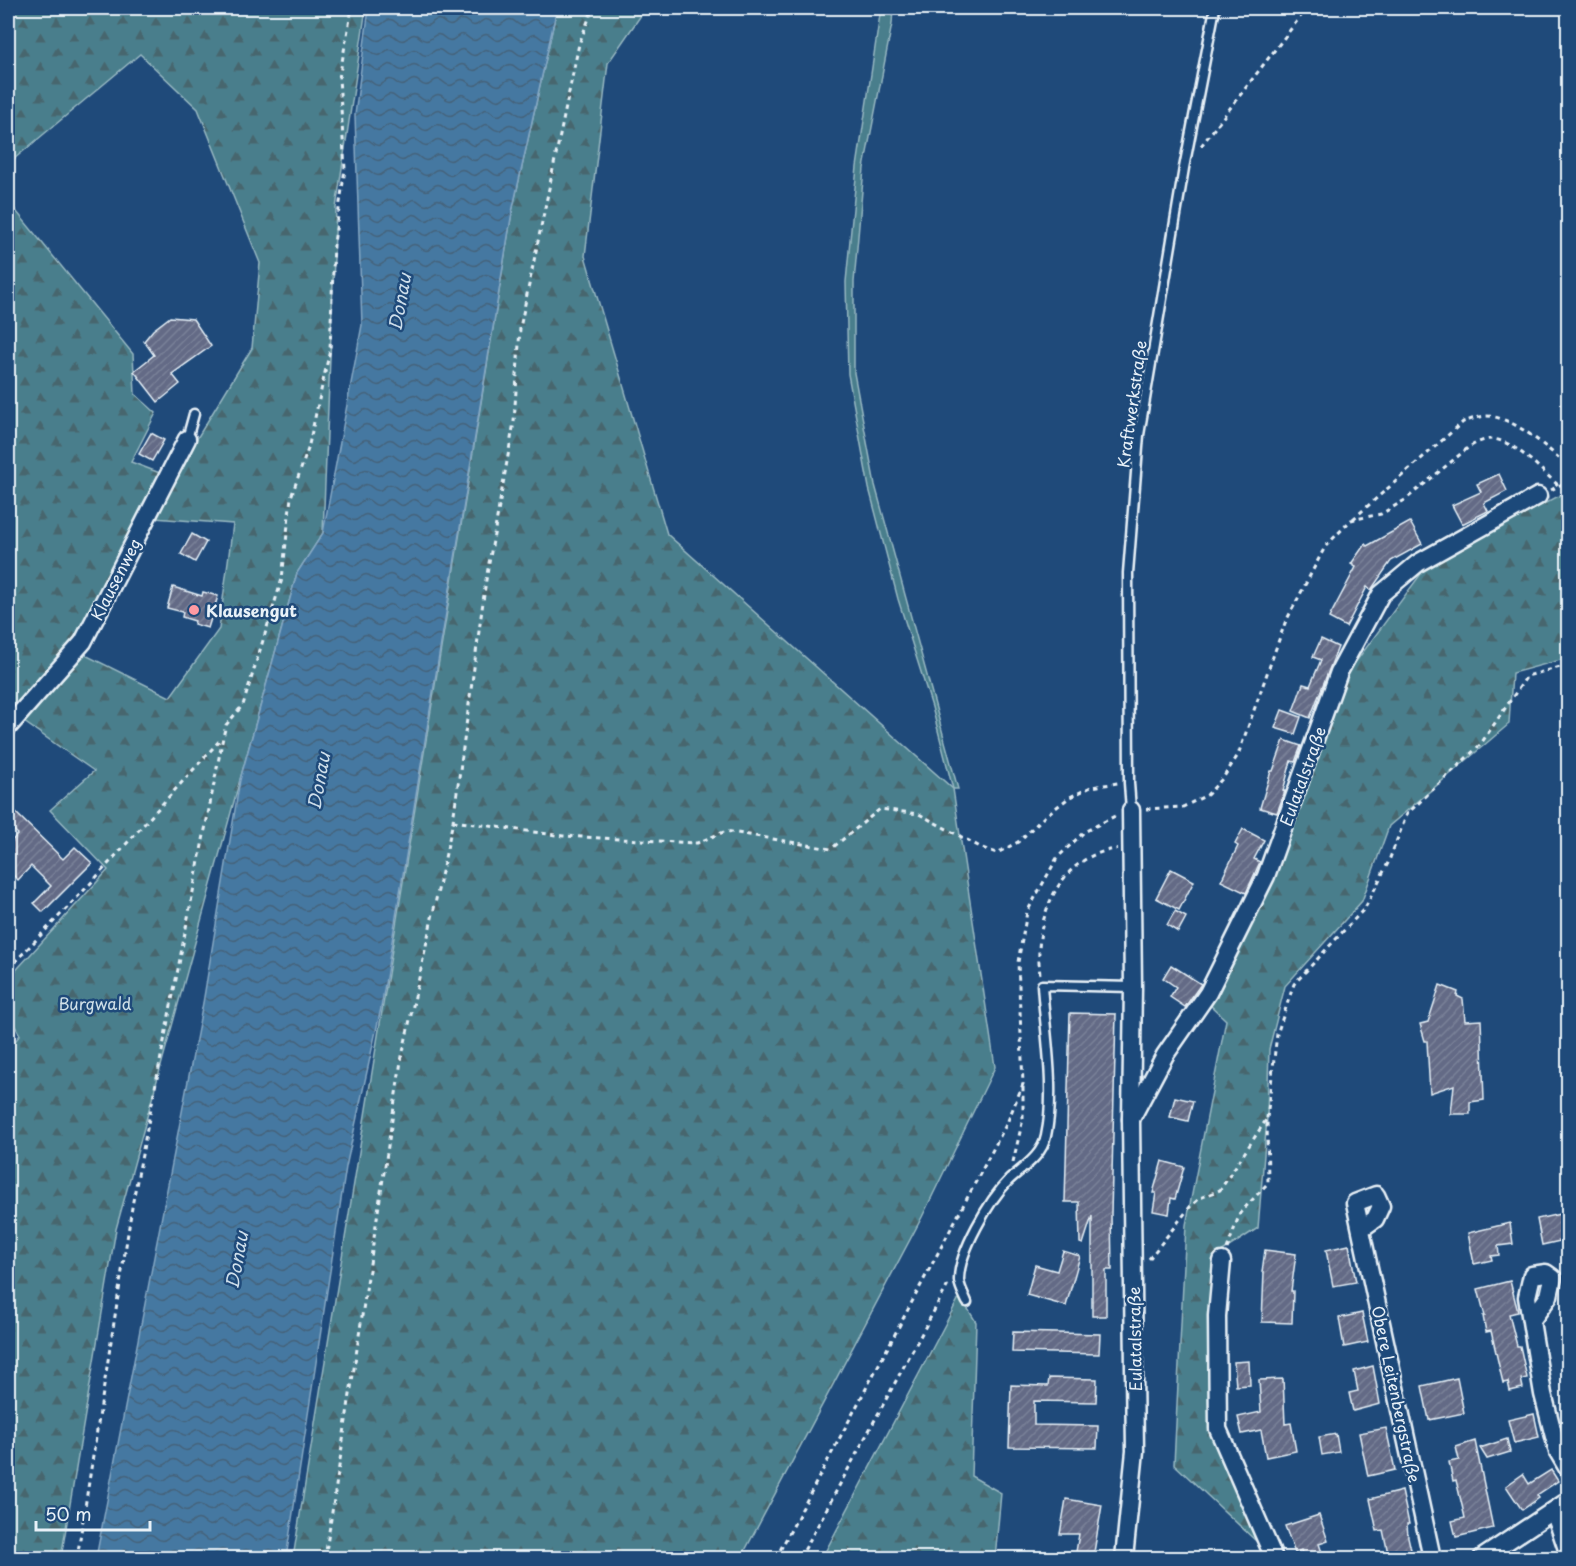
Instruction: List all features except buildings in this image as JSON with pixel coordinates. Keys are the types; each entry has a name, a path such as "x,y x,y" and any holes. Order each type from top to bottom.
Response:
{"street":[{"name":"Klausenweg","path":"8,727 83,642 187,439"},
{"name":"Eulatalstraße","path":"1131,1119 1165,1055 1208,993 1266,876 1339,672 1381,594 1418,563 1538,496"},
{"name":"Eulatalstraße","path":"1124,1558 1135,1451 1131,1119 1133,987 1131,810"},
{"name":"Obere Leitenbergstraße","path":"1361,1229 1432,1558"},
{"path":"1222,1261 1217,1316 1218,1429 1274,1558"},
{"path":"1531,1321 1543,1394 1558,1452 1569,1469"},
{"path":"1482,1558 1562,1506 1569,1552"}],"lane":[{"name":"Kraftwerkstraße","path":"1131,810 1128,573 1139,435 1184,168 1215,8"},
{"name":"Klausenweg","path":"187,439 194,414"},
{"path":"967,1302 959,1283 960,1266 972,1237 1009,1180 1030,1164 1046,1138 1050,1098 1042,986 1133,987"}],"path":[{"path":"77,1558 133,1201 222,737 226,725 243,705 282,579 291,497 308,449 330,350 334,243 345,169 339,78 352,8"},
{"path":"325,1558 400,1061 453,821 486,580 514,422 520,328 579,44 593,8"},
{"path":"1184,168 1307,8"},
{"path":"1009,1180 1023,1119 1018,962 1027,912 1056,858 1084,832 1107,819 1131,810 1183,807 1207,795 1223,778 1238,755 1285,623 1325,547 1351,520 1464,422 1486,416 1508,422 1569,466"},
{"path":"1351,520 1380,514 1405,500 1469,447 1492,439 1505,443 1522,454 1559,486"},
{"path":"1222,1261 1240,1213 1268,1183 1267,1118 1277,1034 1294,984 1365,908 1388,863 1407,814 1480,745 1527,676 1569,665"},
{"path":"8,969 90,884 222,737"},
{"path":"453,821 563,836 697,843 726,831 831,849 880,809 919,814 982,848 997,852 1018,842 1070,796 1091,787 1129,783"},
{"path":"1042,986 1038,958 1041,924 1062,879 1075,865 1092,855 1109,850 1131,848"},
{"path":"8,951 16,961"},
{"path":"776,1558 1007,1123 1023,1084"},
{"path":"1133,1272 1151,1257 1190,1207 1200,1198 1220,1190 1267,1118"},
{"path":"800,1558 960,1266"}],"green space":[{"name":"Burgwald","path":"15,8 366,8 336,208 323,533 297,573 116,1229 61,1558 8,1558 8,1050 20,1035 8,1014 8,979 108,870 50,810 94,771 24,722 8,737 8,201 133,354 135,394 156,413 131,462 173,478 252,348 260,263 198,109 140,54 8,164 8,16","holes":["141,517 233,524 219,629 170,697 69,647"]},
{"path":"557,8 646,8 608,63 585,256 667,534 953,789 995,1067 922,1217 741,1558 293,1558 512,212"},
{"path":"881,8 893,8 892,24 864,168 854,282 854,373 875,485 958,789 953,789 932,707 898,599 869,488 848,374 846,282 857,167"},
{"path":"1568,491 1568,658 1512,673 1509,724 1389,826 1362,901 1285,986 1269,1049 1267,1118 1258,1228 1218,1254 1215,1435 1256,1541 1174,1464 1186,1225 1226,1020 1208,1003 1346,675 1426,567"},
{"path":"960,1296 976,1322 971,1476 1001,1493 995,1558 822,1558"}],"water":[{"name":"Donau","path":"369,8 557,8 512,212 381,1008 346,1167 286,1558 96,1558 203,1003 240,780 297,573 323,533 362,325 355,115"}],"place":[{"name":"Klausengut","path":"194,610"}]}
